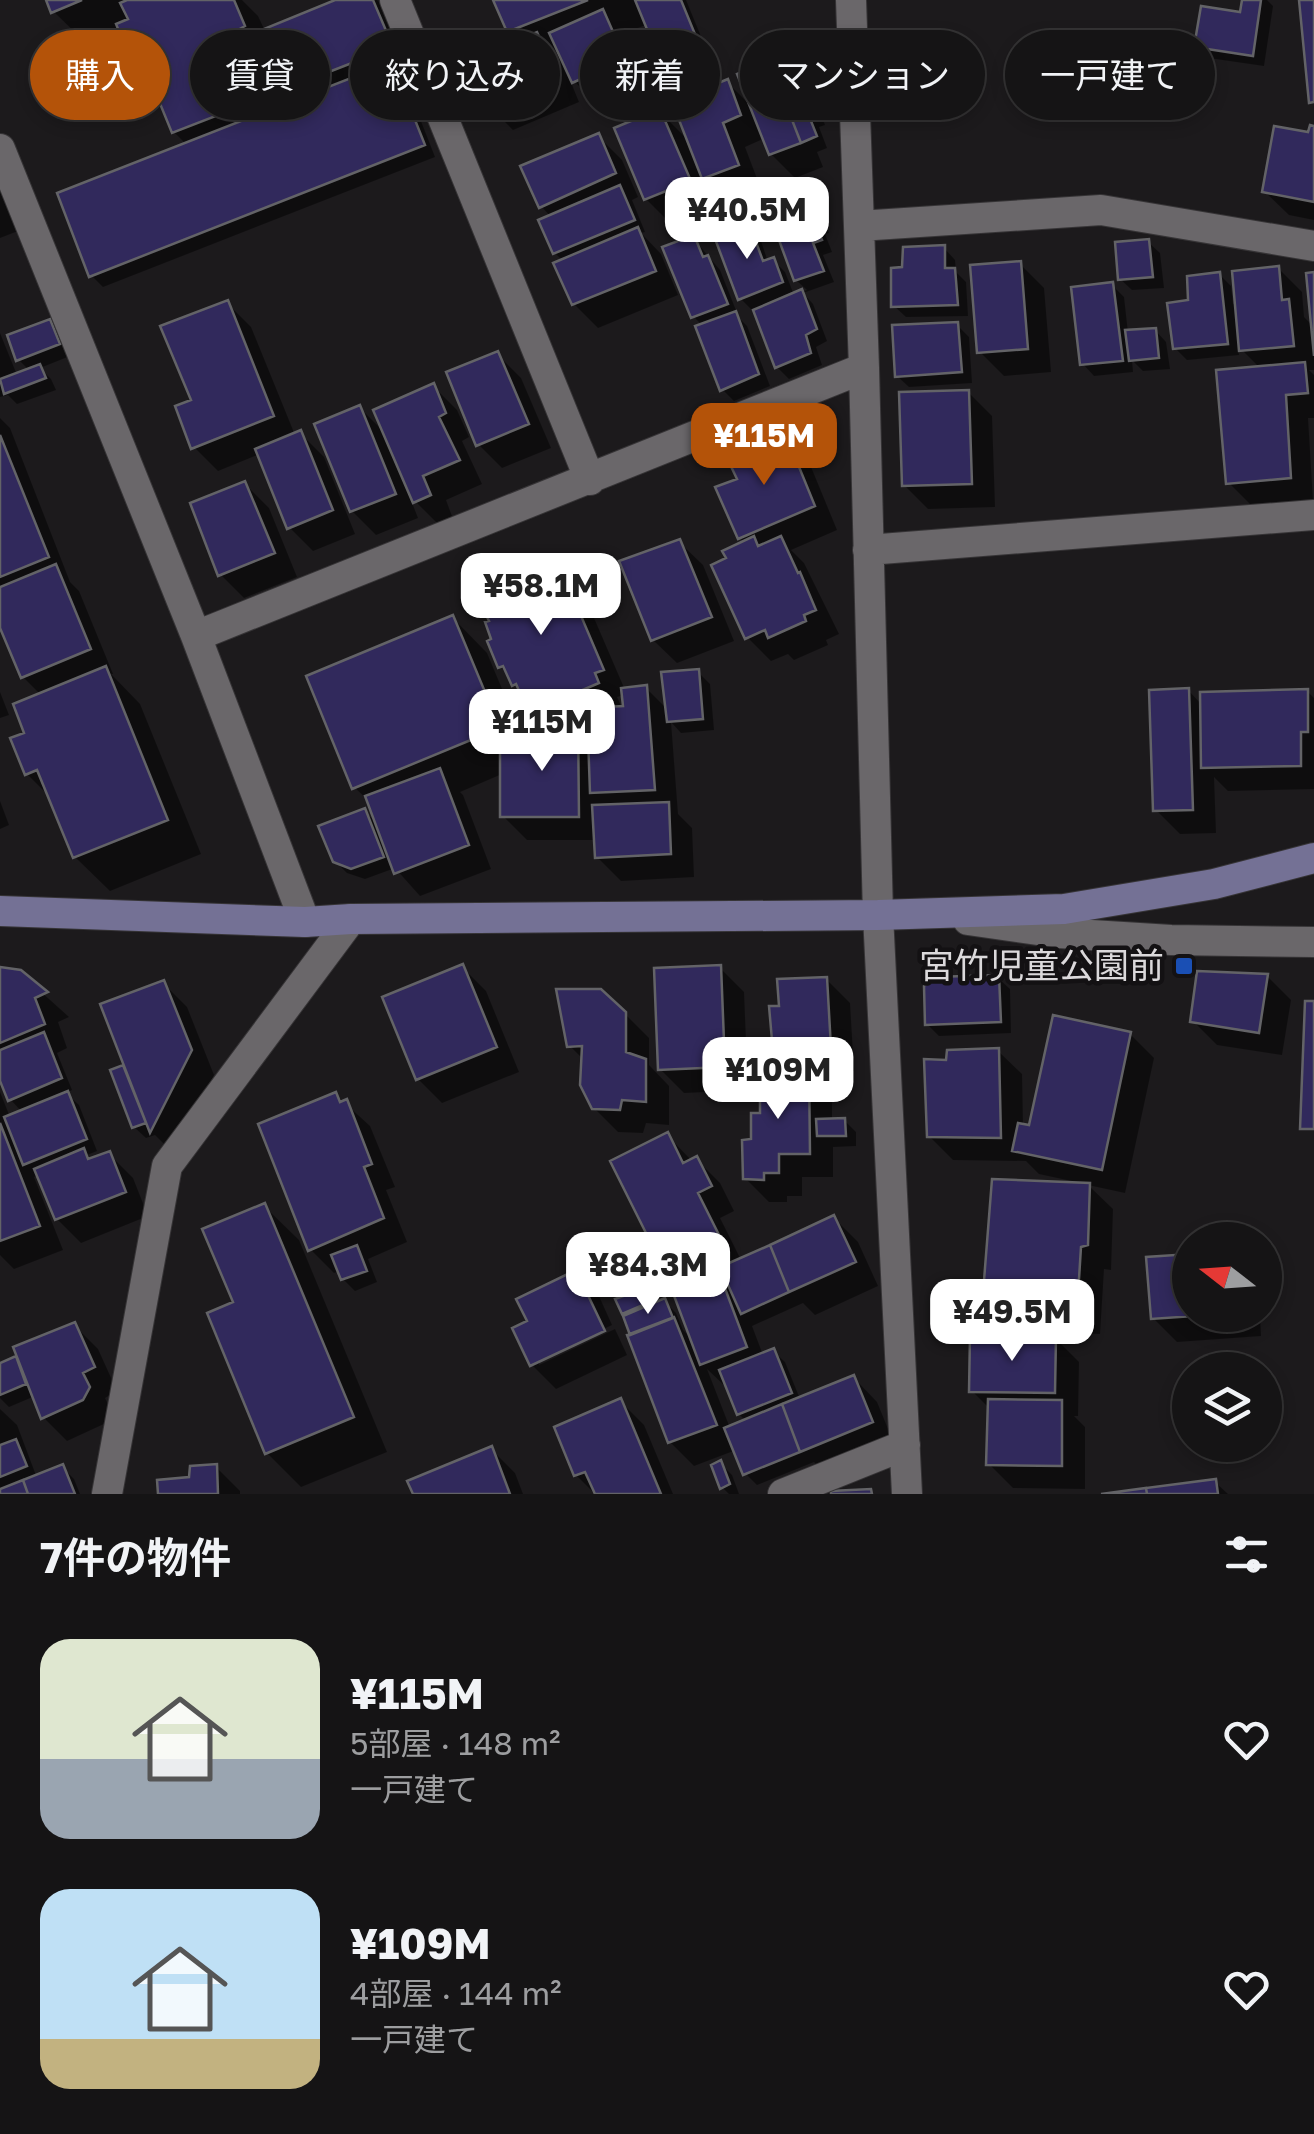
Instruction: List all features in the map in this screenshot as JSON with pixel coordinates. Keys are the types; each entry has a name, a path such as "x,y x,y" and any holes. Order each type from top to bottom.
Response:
{"street":[{"path":"395,0 590,480"},
{"path":"851,0 878,915 907,1494"},
{"path":"0,149 196,636 304,922"},
{"path":"859,226 1101,210 1314,246"},
{"path":"196,636 864,368"},
{"path":"868,550 1314,515"},
{"path":"0,911 304,922 1064,909 1214,884 1314,858"},
{"path":"923,914 1059,933 1171,940 1314,942"},
{"path":"107,1494 167,1166 351,919"},
{"path":"783,1494 905,1444"}],"building":[{"path":"46,0 82,0 51,13"},
{"path":"234,0 245,26 238,30 190,30 190,120 205,120 172,133 167,120 170,120 170,30 118,30 116,24 128,19 120,3"},
{"path":"335,0 373,0 386,30 350,30 350,64 330,72 330,30 262,30"},
{"path":"493,0 588,0 512,30 506,30"},
{"path":"635,0 681,0 693,30 647,30"},
{"path":"1242,0 1261,0 1253,56 1215,50 1215,30 1197,30 1201,6 1240,12"},
{"path":"1299,0 1314,0 1314,102 1309,103"},
{"path":"603,9 612,30 580,30 580,79 572,83 560,57 560,30 556,30"},
{"path":"350,78 350,120 415,120 425,145 89,277 57,193 244,120 330,120 330,86"},
{"path":"728,79 740,112 723,123 739,165 702,179 679,120 720,120 720,82"},
{"path":"633,120 665,120 691,181 644,200 614,128"},
{"path":"755,120 792,120 801,143 769,155"},
{"path":"792,120 811,120 817,136 801,143"},
{"path":"1310,125 1314,126 1314,202 1262,192 1274,126 1308,132"},
{"path":"599,133 616,173 539,208 520,166"},
{"path":"620,185 635,220 553,254 538,220"},
{"path":"810,195 822,240 813,243 824,271 794,281 768,210"},
{"path":"749,223 763,261 774,257 783,282 738,300 714,236"},
{"path":"638,227 656,271 572,305 553,263"},
{"path":"694,235 703,257 708,255 728,304 691,318 662,247"},
{"path":"1149,239 1153,277 1118,280 1115,242"},
{"path":"945,245 945,268 955,268 958,305 891,307 891,268 902,267 903,247"},
{"path":"1021,261 1028,349 977,353 970,265"},
{"path":"1279,266 1282,300 1289,299 1294,346 1239,351 1232,271"},
{"path":"1220,272 1228,344 1173,349 1167,303 1188,300 1187,276"},
{"path":"1314,272 1314,356 1306,273"},
{"path":"1113,282 1123,361 1080,365 1071,287"},
{"path":"802,289 817,329 806,335 811,353 775,368 753,310"},
{"path":"228,300 274,416 191,449 175,406 191,400 160,326"},
{"path":"736,311 759,374 720,391 695,326"},
{"path":"50,319 60,344 16,361 7,335"},
{"path":"958,322 962,372 895,377 892,325"},
{"path":"1156,328 1159,358 1129,361 1125,330"},
{"path":"498,351 529,424 476,446 446,372"},
{"path":"1305,362 1308,393 1286,395 1291,478 1226,484 1216,370"},
{"path":"40,364 46,378 4,394 0,379"},
{"path":"434,383 446,413 439,417 460,460 423,476 431,495 413,503 373,410"},
{"path":"969,390 972,484 902,486 899,392"},
{"path":"360,405 396,494 350,512 314,424"},
{"path":"301,430 333,510 287,529 255,449"},
{"path":"0,435 49,557 0,577"},
{"path":"786,435 815,506 738,539 715,487 737,479 727,458"},
{"path":"245,481 275,553 218,576 190,503"},
{"path":"754,536 758,546 781,536 816,610 804,615 806,621 768,638 765,630 745,639 711,565 726,558 722,551"},
{"path":"680,539 712,617 651,641 619,561"},
{"path":"56,564 91,649 21,678 0,628 0,587"},
{"path":"550,565 554,574 562,571 604,670 595,673 599,683 531,712 503,666 498,668 487,641 491,639 485,622 489,621 480,602 487,598 485,593"},
{"path":"453,615 500,728 352,789 306,676"},
{"path":"106,666 168,820 73,858 37,770 25,775 10,738 24,733 13,704"},
{"path":"699,669 703,719 667,722 661,672"},
{"path":"647,685 655,790 590,793 587,708 623,706 621,688"},
{"path":"1189,688 1193,810 1153,811 1149,690"},
{"path":"1308,689 1308,732 1301,732 1301,766 1201,768 1200,692"},
{"path":"544,719 578,719 579,817 500,817 500,741 544,742"},
{"path":"440,768 469,845 394,874 365,796"},
{"path":"669,802 671,854 595,858 592,805"},
{"path":"365,808 384,857 351,869 333,862 318,826"},
{"path":"463,964 497,1047 416,1080 382,997"},
{"path":"721,965 725,1067 658,1070 654,968"},
{"path":"0,967 21,970 48,992 35,998 45,1024 0,1043"},
{"path":"1197,971 1268,974 1259,1033 1190,1022"},
{"path":"999,975 1001,1022 925,1025 924,986 933,977"},
{"path":"827,977 831,1048 773,1052 769,1006 779,1006 777,979"},
{"path":"164,980 192,1050 150,1133 100,1004"},
{"path":"556,989 601,989 626,1012 626,1052 646,1059 646,1102 622,1100 620,1110 592,1109 580,1085 582,1046 567,1047"},
{"path":"1305,1001 1314,1001 1314,1129 1300,1129"},
{"path":"1053,1015 1131,1032 1102,1170 1012,1151 1018,1123 1029,1125"},
{"path":"44,1032 62,1078 8,1101 0,1081 0,1050"},
{"path":"999,1048 1001,1138 927,1137 924,1059 946,1060 947,1050"},
{"path":"123,1065 146,1123 132,1128 110,1070"},
{"path":"809,1068 810,1154 779,1154 779,1173 764,1173 764,1180 743,1179 742,1140 751,1139 751,1113 760,1113 760,1069"},
{"path":"68,1091 87,1139 23,1165 4,1117"},
{"path":"336,1092 340,1102 347,1099 372,1164 364,1167 384,1218 308,1251 258,1124"},
{"path":"845,1118 846,1136 817,1136 816,1119"},
{"path":"0,1123 40,1226 0,1241"},
{"path":"668,1132 683,1163 697,1156 712,1186 698,1193 724,1245 666,1273 610,1161"},
{"path":"84,1148 88,1159 110,1151 126,1192 55,1220 34,1169"},
{"path":"992,1179 1090,1183 1088,1245 1081,1247 1077,1311 982,1306"},
{"path":"265,1203 354,1417 265,1454 207,1313 233,1302 202,1229"},
{"path":"834,1215 856,1262 789,1292 770,1245"},
{"path":"357,1245 367,1271 341,1280 331,1255"},
{"path":"770,1245 789,1292 741,1314 720,1267"},
{"path":"1172,1255 1172,1318 1151,1319 1146,1257"},
{"path":"592,1265 599,1280 588,1284 580,1269"},
{"path":"576,1270 605,1331 530,1366 512,1328 527,1321 516,1299"},
{"path":"720,1275 747,1347 700,1365 673,1293"},
{"path":"637,1291 643,1305 622,1314 615,1299"},
{"path":"665,1298 673,1318 630,1335 623,1316"},
{"path":"674,1317 717,1425 668,1443 627,1335"},
{"path":"75,1322 95,1367 83,1373 90,1387 83,1400 41,1419 13,1347"},
{"path":"970,1335 1056,1336 1055,1393 969,1392"},
{"path":"774,1348 792,1393 737,1415 719,1370"},
{"path":"16,1356 26,1384 0,1395 0,1363"},
{"path":"854,1375 873,1422 800,1452 782,1404"},
{"path":"621,1398 661,1494 595,1494 585,1472 574,1476 554,1427"},
{"path":"988,1399 1062,1400 1062,1466 986,1465"},
{"path":"782,1404 800,1452 743,1475 724,1428"},
{"path":"16,1439 27,1466 0,1477 0,1445"},
{"path":"492,1446 510,1494 413,1494 407,1481"},
{"path":"721,1460 730,1484 720,1489 711,1465"},
{"path":"63,1464 75,1494 28,1494 23,1480"},
{"path":"217,1464 218,1494 158,1494 157,1480 189,1477 190,1466"},
{"path":"1216,1479 1218,1494 1147,1494 1146,1488"},
{"path":"23,1480 28,1494 0,1494 0,1489"},
{"path":"1146,1488 1147,1494 1101,1494"},
{"path":"871,1489 872,1494 831,1494 831,1491"}],"place":[{"name":"宮竹児童公園前","path":"1184,966"}]}
